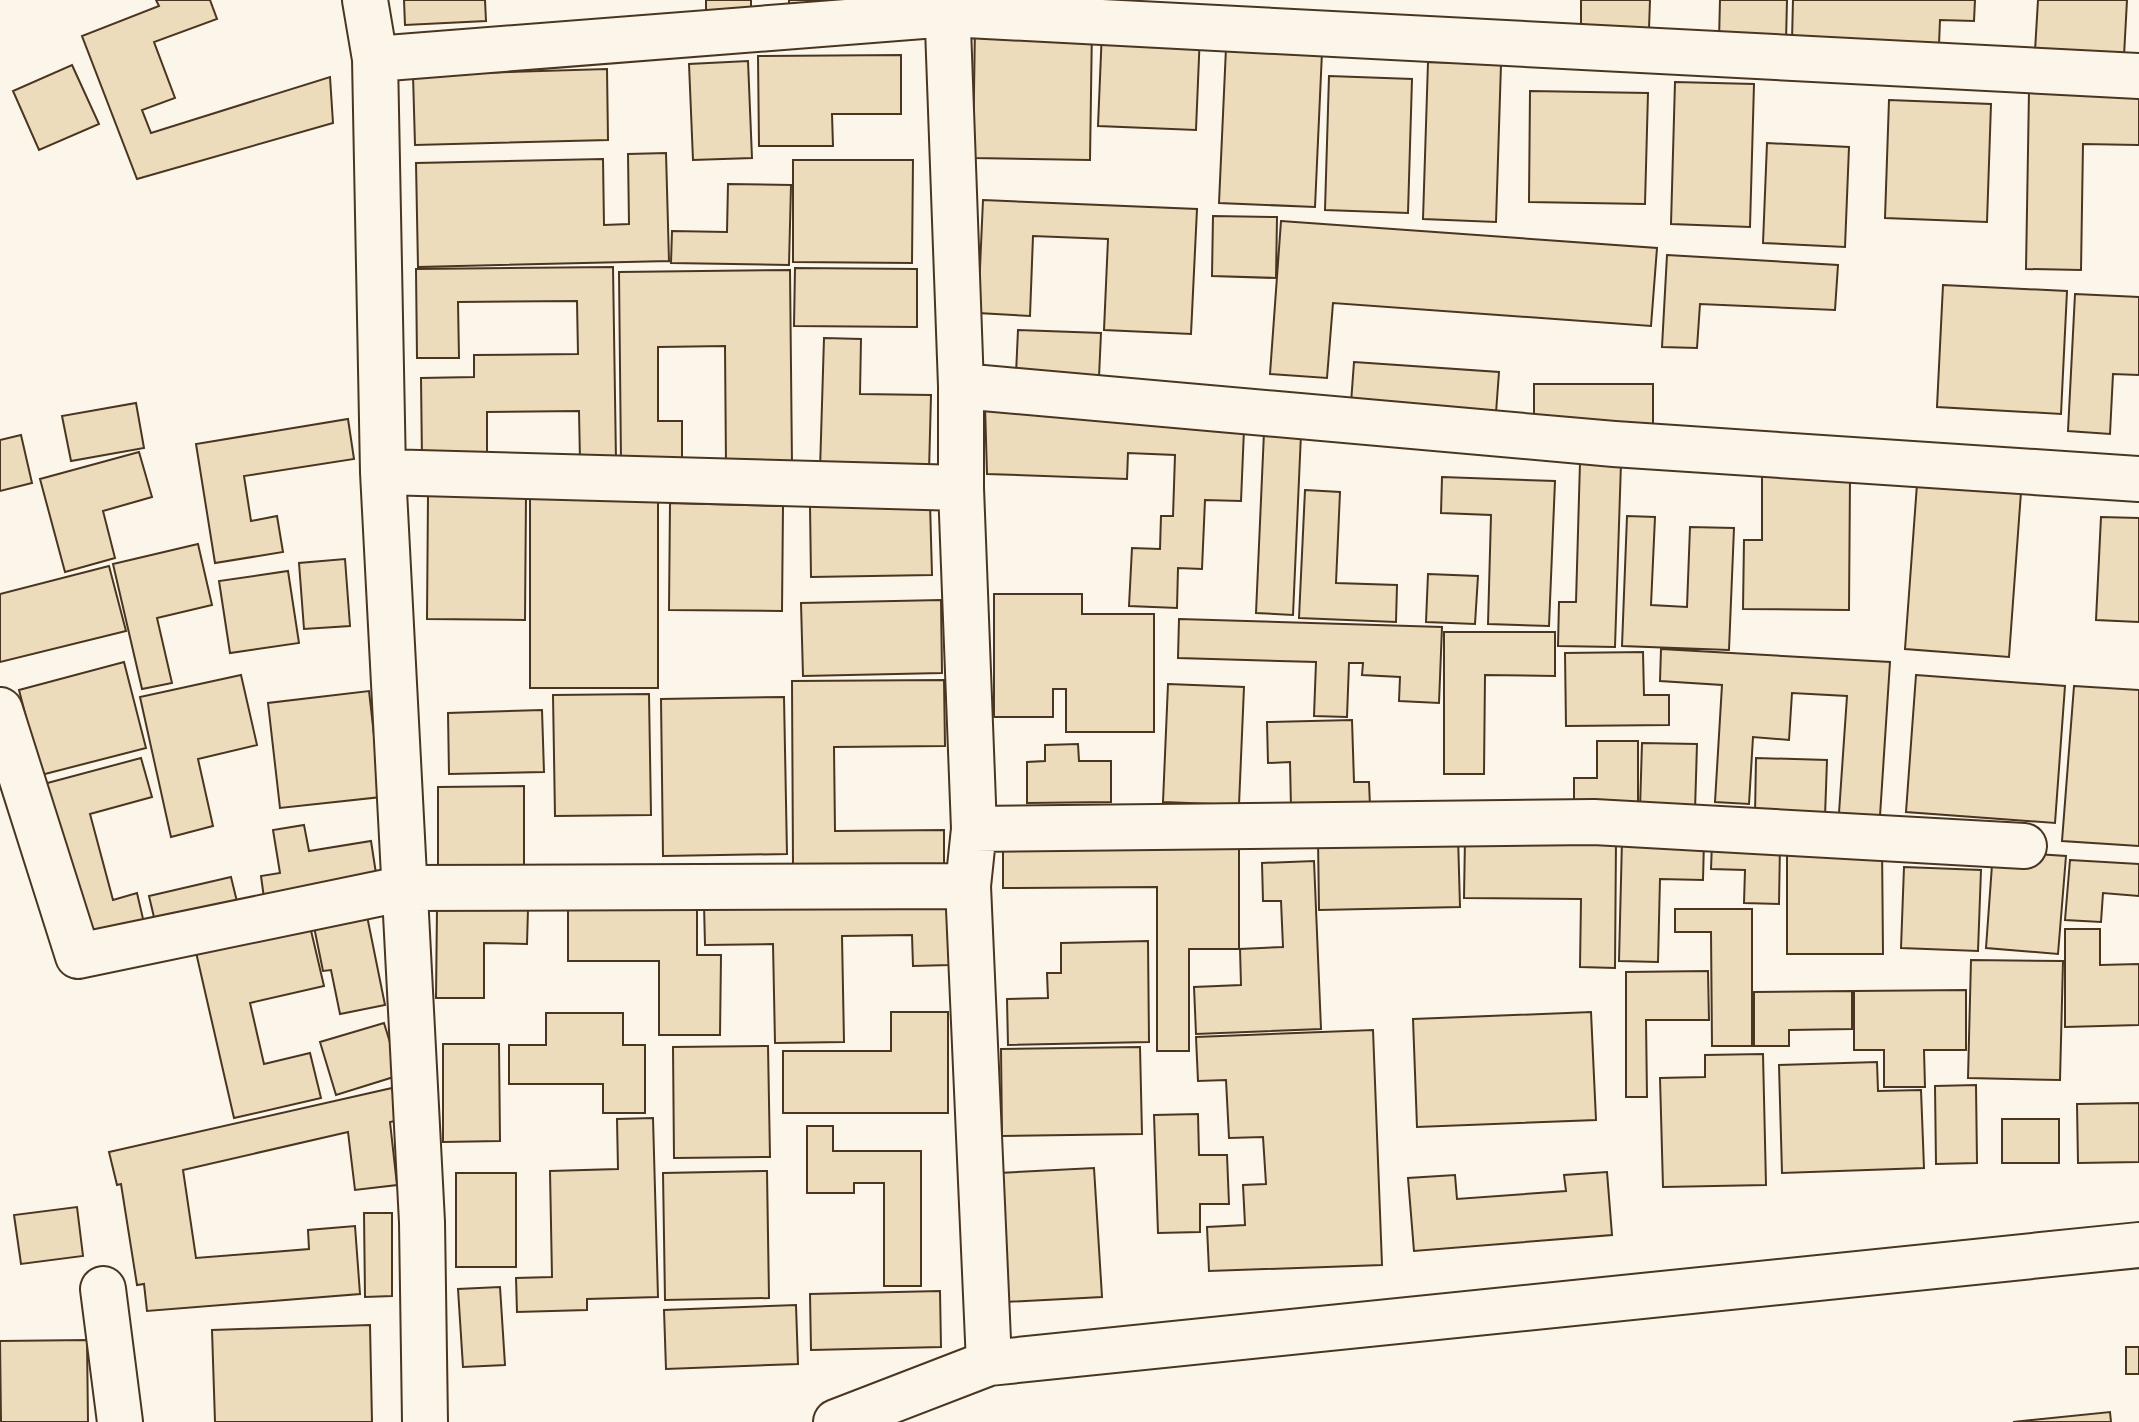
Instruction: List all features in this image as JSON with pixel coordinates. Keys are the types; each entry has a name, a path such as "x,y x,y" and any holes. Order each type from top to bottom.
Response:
{"street":[{"path":"365,0 375,59 383,472 422,1222 425,1422"},
{"path":"375,59 947,7 2139,76"},
{"path":"947,7 974,829 968,886 989,1363"},
{"path":"961,386 1614,444 2139,479"},
{"path":"383,472 961,488"},
{"path":"0,710 78,956 406,888 968,886"},
{"path":"974,829 1594,822 2024,846"},
{"path":"836,1422 989,1363 2139,1245"},
{"path":"103,1289 120,1422"}],"building":[{"path":"156,0 210,0 217,19 154,42 175,98 142,110 151,133 330,77 333,123 137,179 82,36 159,6"},
{"path":"404,0 485,0 486,21 405,25"},
{"path":"706,0 751,0 751,15 706,15"},
{"path":"789,0 841,0 840,11 789,10"},
{"path":"1581,0 1650,0 1649,29 1581,27"},
{"path":"1720,0 1787,0 1786,42 1719,40"},
{"path":"1793,0 1975,0 1974,21 1940,20 1939,45 1792,41"},
{"path":"2038,0 2127,0 2124,56 2035,51"},
{"path":"975,25 1092,26 1090,160 973,158"},
{"path":"1102,30 1200,33 1196,130 1098,126"},
{"path":"1226,48 1322,52 1315,207 1219,203"},
{"path":"901,55 901,114 832,114 833,146 759,146 758,56"},
{"path":"748,61 752,158 693,160 689,64"},
{"path":"1428,62 1501,64 1496,222 1423,219"},
{"path":"72,65 99,124 39,150 13,91"},
{"path":"607,69 608,140 415,145 413,75"},
{"path":"1329,76 1412,79 1408,213 1325,210"},
{"path":"1675,82 1754,84 1750,227 1671,224"},
{"path":"1530,91 1648,93 1645,204 1529,202"},
{"path":"2029,91 2139,92 2139,145 2083,144 2081,270 2026,269"},
{"path":"1889,100 1991,104 1987,222 1885,218"},
{"path":"1767,143 1849,147 1845,247 1763,243"},
{"path":"666,153 669,261 418,267 416,163 603,159 604,225 629,224 628,154"},
{"path":"793,160 913,160 912,263 793,262"},
{"path":"728,184 791,185 789,265 671,263 672,231 727,232"},
{"path":"983,200 1197,209 1191,334 1104,330 1108,239 1033,236 1030,316 978,313"},
{"path":"1213,216 1277,217 1276,278 1212,276"},
{"path":"1281,221 1657,248 1651,326 1333,303 1327,378 1270,374"},
{"path":"1667,255 1838,265 1835,310 1700,304 1697,348 1662,347"},
{"path":"613,267 616,461 580,461 579,411 487,412 487,459 422,460 421,378 474,377 474,355 578,354 577,301 458,302 459,358 417,358 416,269"},
{"path":"795,268 917,269 917,327 794,326"},
{"path":"790,270 792,465 726,465 725,346 658,347 658,421 682,421 682,461 621,462 619,272"},
{"path":"1943,285 2067,291 2061,414 1937,407"},
{"path":"2075,294 2139,297 2139,375 2113,374 2110,434 2068,431"},
{"path":"1018,330 1101,333 1099,377 1016,374"},
{"path":"824,338 861,339 860,394 931,395 929,472 820,470"},
{"path":"1354,362 1499,372 1496,413 1351,403"},
{"path":"1534,384 1653,384 1653,427 1534,427"},
{"path":"136,403 144,448 71,461 62,416"},
{"path":"985,406 1244,429 1241,501 1205,500 1202,569 1178,568 1177,608 1129,606 1132,548 1160,549 1161,516 1173,516 1175,455 1128,453 1127,479 987,474"},
{"path":"348,419 354,459 244,476 251,521 277,516 283,552 215,563 196,444"},
{"path":"1264,432 1301,434 1293,615 1256,613"},
{"path":"21,435 32,483 0,491 0,440"},
{"path":"139,452 152,497 103,511 115,558 65,572 40,479"},
{"path":"1580,462 1621,463 1615,647 1558,646 1559,602 1576,602"},
{"path":"1762,476 1850,477 1849,610 1743,609 1744,540 1762,540"},
{"path":"1442,477 1555,481 1549,626 1488,624 1491,515 1441,513"},
{"path":"1917,484 2021,492 2009,657 1905,649"},
{"path":"1305,490 1340,492 1336,583 1397,585 1396,622 1299,618"},
{"path":"428,495 526,495 525,620 427,619"},
{"path":"530,498 658,498 658,688 530,688"},
{"path":"670,503 783,506 782,611 669,610"},
{"path":"930,503 932,575 811,577 810,506"},
{"path":"1627,516 1655,517 1651,605 1687,607 1690,527 1734,528 1729,650 1622,646"},
{"path":"2101,517 2139,518 2139,622 2096,620"},
{"path":"198,544 212,605 157,618 172,683 142,689 113,564"},
{"path":"345,559 350,626 304,629 299,563"},
{"path":"109,566 126,631 0,662 0,594"},
{"path":"288,571 299,643 230,653 219,581"},
{"path":"1428,574 1478,576 1475,624 1426,622"},
{"path":"994,594 1082,594 1082,614 1154,614 1154,732 1066,732 1066,689 1053,689 1053,717 994,717"},
{"path":"941,600 942,673 803,676 801,603"},
{"path":"1179,619 1442,627 1439,703 1399,701 1400,677 1362,675 1363,663 1349,663 1347,717 1314,716 1316,662 1178,658"},
{"path":"1444,632 1555,632 1555,676 1485,675 1484,774 1444,774"},
{"path":"1661,649 1890,662 1880,816 1839,813 1847,696 1792,693 1789,740 1753,737 1749,804 1715,802 1722,685 1660,681"},
{"path":"1643,652 1644,695 1669,695 1669,725 1566,726 1565,653"},
{"path":"124,662 146,748 41,775 19,690"},
{"path":"241,675 257,745 198,759 213,826 171,837 140,697"},
{"path":"1916,675 2065,686 2055,823 1906,812"},
{"path":"944,680 945,746 834,747 835,831 944,830 944,866 793,867 792,681"},
{"path":"1168,684 1244,687 1239,805 1163,802"},
{"path":"2074,686 2139,690 2139,846 2062,841"},
{"path":"369,691 381,797 280,808 268,703"},
{"path":"649,694 651,815 555,816 553,695"},
{"path":"784,697 787,854 663,856 661,699"},
{"path":"542,710 544,772 449,774 448,713"},
{"path":"1352,720 1354,782 1369,782 1370,806 1291,808 1290,762 1268,763 1267,722"},
{"path":"1597,741 1638,741 1638,813 1574,813 1574,778 1597,778"},
{"path":"1642,743 1697,744 1695,811 1640,809"},
{"path":"1078,744 1079,761 1111,761 1111,802 1027,803 1027,762 1045,761 1045,745"},
{"path":"141,758 152,797 90,814 113,900 137,893 144,923 82,940 40,785"},
{"path":"1756,758 1827,760 1825,817 1755,815"},
{"path":"524,786 524,870 438,870 438,787"},
{"path":"304,825 309,851 371,841 377,880 264,898 261,876 280,873 273,830"},
{"path":"1458,836 1460,907 1319,910 1318,839"},
{"path":"1465,838 1616,839 1615,968 1580,967 1581,899 1464,898"},
{"path":"1622,840 1704,841 1703,880 1660,879 1658,962 1619,961"},
{"path":"1003,843 1239,843 1239,949 1189,949 1189,1051 1157,1051 1157,887 1003,888"},
{"path":"1712,843 1780,844 1779,904 1744,903 1745,870 1711,869"},
{"path":"1787,843 1882,843 1883,954 1787,954"},
{"path":"1993,851 2066,856 2058,954 1986,948"},
{"path":"2070,860 2139,864 2139,896 2103,893 2101,922 2065,920"},
{"path":"1314,861 1321,1029 1196,1034 1194,987 1241,985 1240,949 1283,947 1281,901 1263,901 1262,863"},
{"path":"1904,867 1981,870 1978,951 1901,948"},
{"path":"231,877 239,910 157,930 149,896"},
{"path":"949,901 950,965 913,966 912,935 842,936 844,1042 775,1043 773,944 705,945 704,905"},
{"path":"568,906 697,906 697,955 721,955 720,1035 659,1035 659,961 568,961"},
{"path":"437,908 528,909 527,944 484,943 484,998 436,998"},
{"path":"1675,909 1752,909 1752,1046 1712,1046 1711,932 1675,932"},
{"path":"366,911 385,1005 340,1014 331,970 323,971 313,922"},
{"path":"309,922 324,986 250,1003 264,1064 310,1053 321,1098 234,1118 195,948"},
{"path":"2065,929 2100,929 2100,965 2139,964 2139,1025 2065,1027"},
{"path":"1148,941 1149,1042 1008,1045 1007,999 1048,998 1047,973 1061,973 1061,943"},
{"path":"1971,960 2063,961 2060,1080 1968,1078"},
{"path":"1708,971 1709,1020 1646,1020 1647,1097 1626,1097 1626,972"},
{"path":"1966,990 1966,1050 1924,1050 1925,1087 1884,1087 1884,1050 1854,1050 1854,991"},
{"path":"1852,991 1852,1029 1789,1030 1789,1046 1754,1046 1754,992"},
{"path":"891,1012 948,1012 948,1113 783,1113 783,1051 891,1051"},
{"path":"1591,1012 1596,1120 1417,1127 1413,1019"},
{"path":"546,1013 623,1013 623,1045 645,1045 645,1113 603,1113 603,1084 509,1084 509,1045 546,1045"},
{"path":"384,1023 400,1075 336,1095 320,1042"},
{"path":"1373,1030 1382,1265 1209,1271 1207,1227 1245,1225 1243,1185 1266,1184 1263,1137 1229,1138 1226,1080 1198,1081 1196,1037"},
{"path":"443,1044 499,1044 500,1141 443,1142"},
{"path":"768,1046 770,1157 674,1158 673,1047"},
{"path":"1140,1047 1142,1134 1002,1136 1001,1049"},
{"path":"1763,1054 1766,1185 1663,1187 1660,1078 1705,1077 1705,1055"},
{"path":"1877,1062 1878,1091 1921,1090 1924,1168 1782,1173 1779,1065"},
{"path":"1976,1085 1977,1163 1936,1164 1935,1086"},
{"path":"392,1088 400,1120 390,1122 397,1185 355,1190 348,1132 183,1170 196,1258 309,1249 308,1230 355,1226 360,1294 147,1311 144,1284 137,1285 121,1184 117,1185 109,1152"},
{"path":"2139,1103 2139,1162 2078,1163 2077,1104"},
{"path":"1198,1114 1199,1155 1227,1155 1229,1204 1200,1204 1200,1232 1158,1233 1154,1115"},
{"path":"653,1118 658,1297 587,1299 587,1310 517,1312 516,1278 552,1277 550,1171 618,1169 617,1119"},
{"path":"2002,1119 2059,1119 2059,1163 2002,1163"},
{"path":"807,1126 833,1126 833,1151 921,1151 921,1286 884,1286 884,1183 854,1183 854,1193 807,1193"},
{"path":"1094,1168 1102,1297 1005,1302 999,1173"},
{"path":"767,1171 769,1298 665,1300 663,1173"},
{"path":"1607,1172 1612,1235 1414,1251 1408,1178 1455,1175 1457,1199 1566,1191 1564,1175"},
{"path":"456,1173 516,1173 516,1267 456,1267"},
{"path":"77,1207 83,1256 21,1264 14,1215"},
{"path":"364,1213 392,1213 392,1296 365,1297"},
{"path":"500,1287 505,1365 463,1367 458,1289"},
{"path":"940,1291 941,1347 811,1350 810,1294"},
{"path":"796,1305 798,1364 666,1369 664,1310"},
{"path":"370,1325 372,1422 215,1422 212,1330"},
{"path":"87,1340 88,1422 1,1422 0,1341"},
{"path":"2126,1347 2139,1347 2139,1374 2126,1374"},
{"path":"2110,1412 2111,1422 2013,1422"}]}
